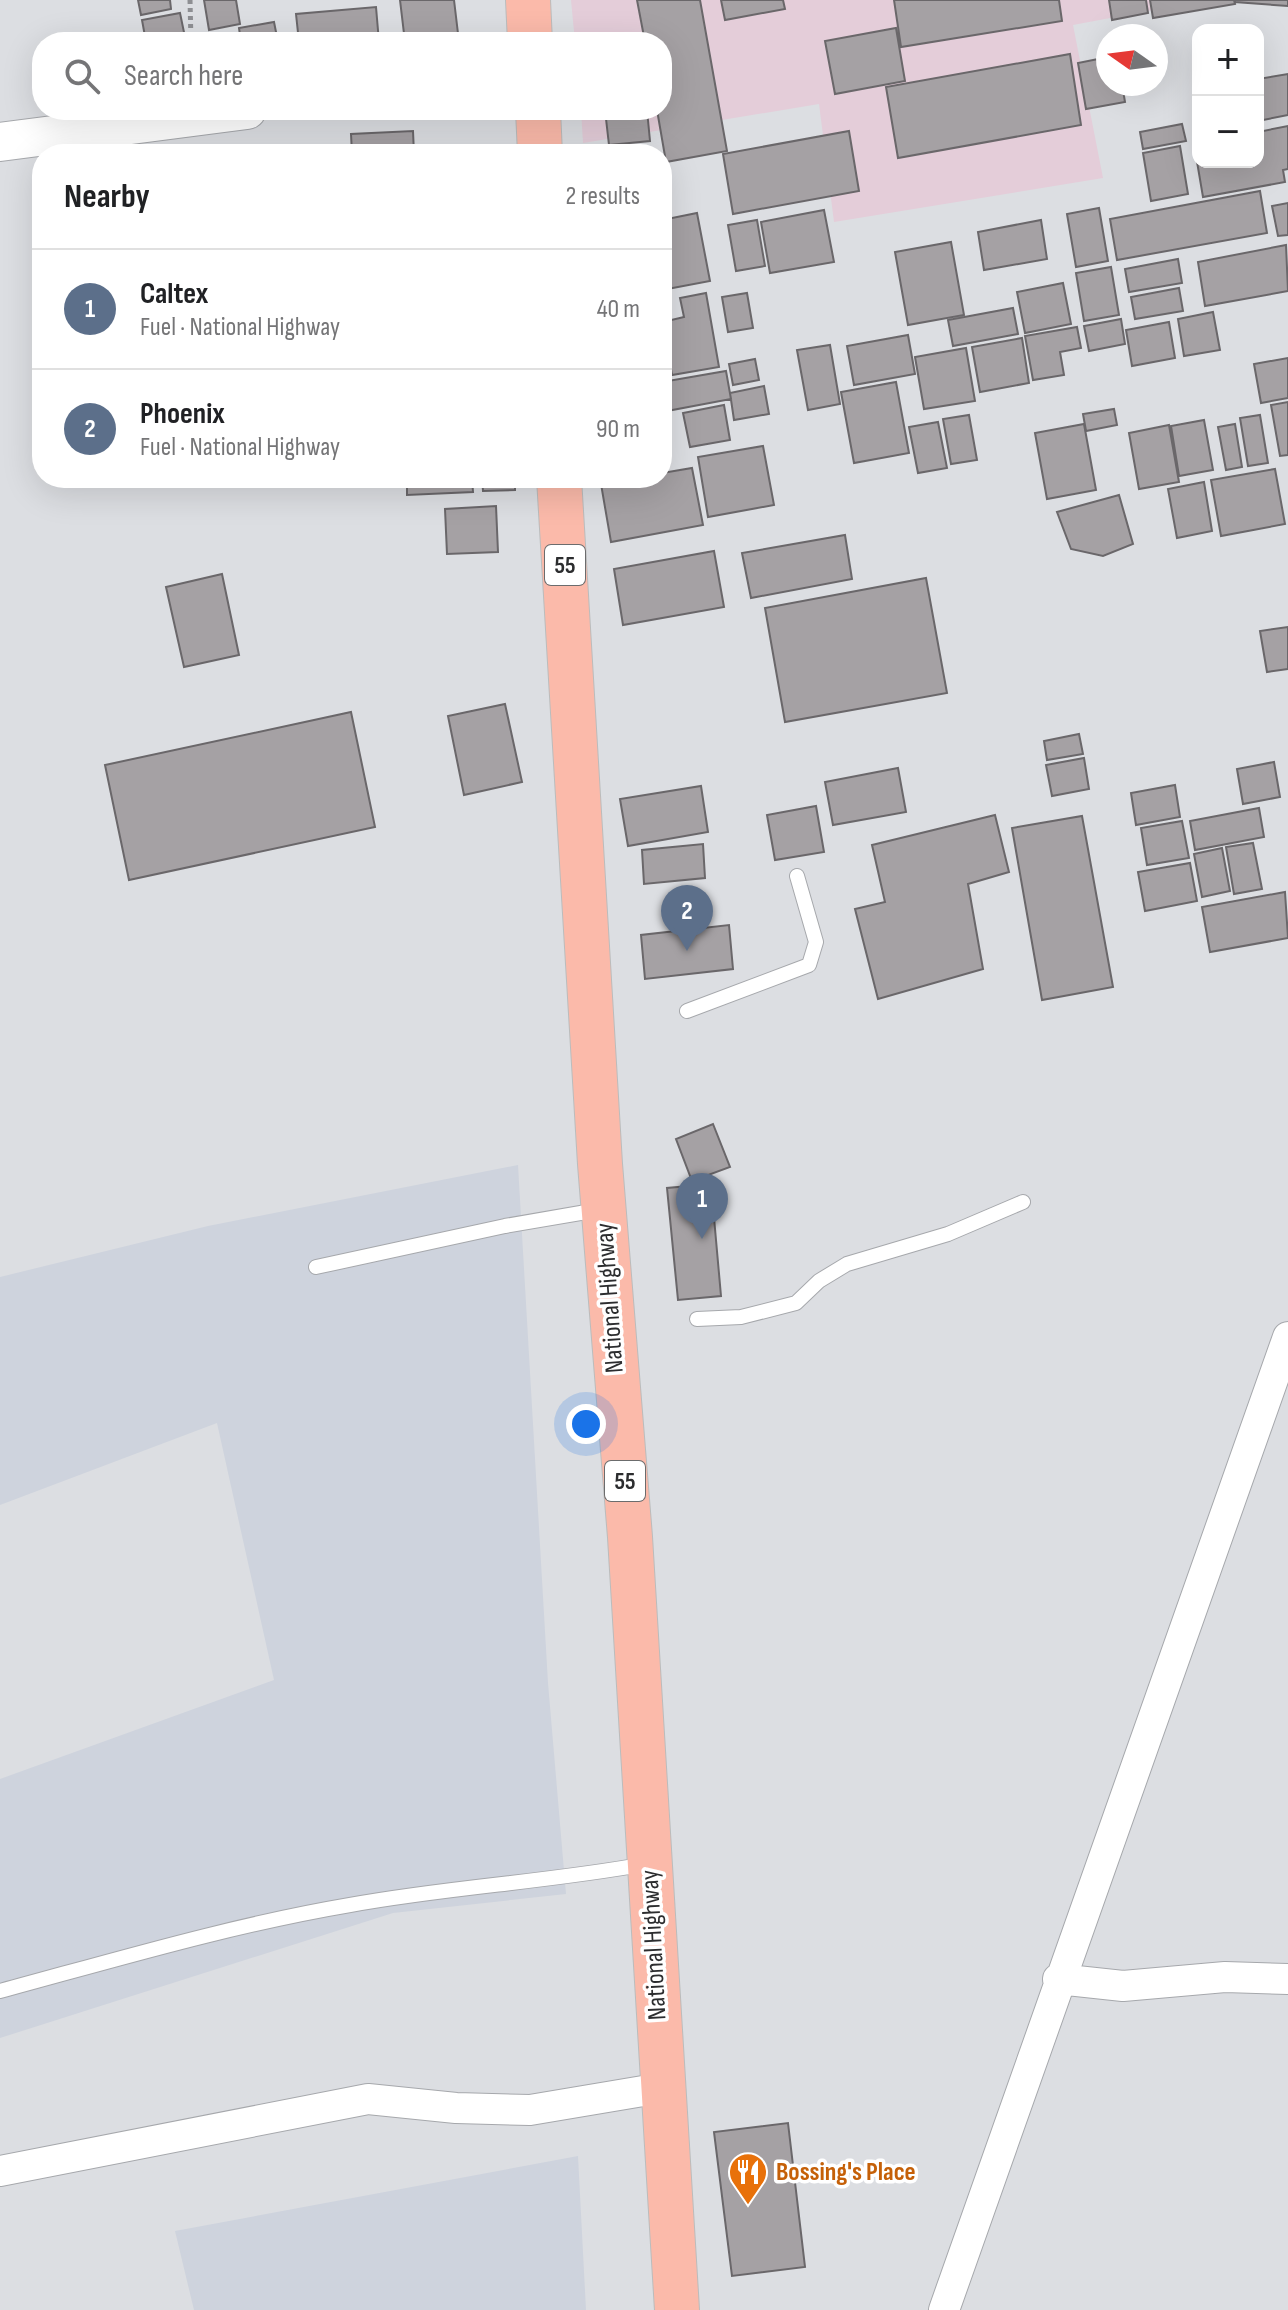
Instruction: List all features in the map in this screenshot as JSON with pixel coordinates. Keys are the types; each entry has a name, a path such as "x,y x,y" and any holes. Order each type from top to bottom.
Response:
{"highway":[{"path":"528,0 530,32"},
{"path":"538,120 540,144"},
{"name":"National Highway","path":"560,488 603,1209 630,1537 661,2088 677,2310"}],"street":[{"path":"0,142 170,120"},
{"path":"944,2310 1058,1979 1190,1622 1288,1337"},
{"path":"1058,1979 1123,1986 1225,1977 1288,1979"},
{"path":"0,2171 368,2099 456,2108 530,2110 661,2088"}],"lane":[{"path":"687,1011 809,965 816,942 797,876"},
{"path":"697,1319 741,1317 796,1303 819,1281 847,1264 948,1234 1023,1202"},
{"path":"316,1267 505,1226 603,1209"},
{"path":"0,1991 146,1951 347,1905 485,1883 572,1877 650,1863"}],"path":[{"path":"190,0 191,32"}],"shaded area":[{"path":"571,0 1206,0 1073,25 1103,178 834,222 819,104 583,143 582,120 672,120 672,32 574,32"},
{"path":"518,1165 548,1683 566,1894 393,1913 0,2038 0,1779 274,1680 217,1423 0,1505 0,1277 208,1226"},
{"path":"578,2156 586,2310 194,2310 175,2231"}],"building":[{"path":"138,0 170,0 171,9 141,15"},
{"path":"204,0 236,0 240,24 209,30"},
{"path":"400,0 454,0 458,32 404,32"},
{"path":"637,0 700,0 727,151 672,161 672,144 663,144 659,120 672,120 672,32 643,32"},
{"path":"721,0 783,0 785,9 725,20"},
{"path":"894,0 1059,0 1062,21 901,47"},
{"path":"1109,0 1146,0 1148,13 1112,20"},
{"path":"1150,0 1234,0 1235,4 1153,18"},
{"path":"1288,0 1288,6 1235,2"},
{"path":"376,7 378,32 298,32 296,14"},
{"path":"180,13 184,32 144,32 142,20"},
{"path":"274,22 276,32 240,32 239,28"},
{"path":"896,28 905,81 835,94 825,41"},
{"path":"1070,54 1081,125 898,158 886,87"},
{"path":"1096,59 1096,96 1124,96 1125,102 1086,109 1078,63"},
{"path":"1288,74 1288,115 1264,120 1264,78"},
{"path":"606,120 648,120 650,141 609,144"},
{"path":"1182,124 1186,141 1143,149 1140,132"},
{"path":"1288,126 1288,169 1283,170 1285,182 1203,197 1198,168 1264,168 1264,131"},
{"path":"413,131 414,144 352,144 351,134"},
{"path":"849,131 859,191 733,214 723,154"},
{"path":"1180,146 1188,194 1151,201 1143,153"},
{"path":"1260,191 1267,233 1117,260 1110,219"},
{"path":"1288,203 1288,235 1278,236 1272,206"},
{"path":"1099,208 1108,261 1076,267 1067,214"},
{"path":"824,210 834,262 770,273 761,222"},
{"path":"697,213 710,281 672,288 672,218"},
{"path":"757,220 765,266 736,271 728,225"},
{"path":"1041,220 1047,259 984,270 978,232"},
{"path":"951,242 964,315 908,325 895,252"},
{"path":"1286,245 1288,291 1205,306 1198,262"},
{"path":"1178,259 1182,283 1129,292 1125,269"},
{"path":"1111,267 1119,315 1084,321 1076,273"},
{"path":"1063,283 1071,324 1025,333 1017,292"},
{"path":"1179,288 1183,311 1135,319 1131,297"},
{"path":"706,293 719,367 672,375 672,320 684,317 680,298"},
{"path":"747,293 753,328 728,332 722,297"},
{"path":"1013,308 1018,334 953,346 948,320"},
{"path":"1213,312 1220,350 1184,356 1178,319"},
{"path":"1121,319 1125,344 1089,351 1084,326"},
{"path":"1169,322 1175,358 1132,366 1126,330"},
{"path":"1077,327 1081,348 1060,352 1064,375 1033,380 1025,336"},
{"path":"908,335 915,374 854,385 847,346"},
{"path":"1022,338 1029,383 980,392 972,347"},
{"path":"830,345 840,404 808,410 797,350"},
{"path":"966,348 975,401 924,409 915,357"},
{"path":"1288,358 1288,398 1261,403 1254,364"},
{"path":"755,359 759,380 733,385 729,364"},
{"path":"726,371 731,399 672,410 672,380"},
{"path":"896,382 909,453 854,463 841,392"},
{"path":"764,386 769,414 734,420 730,393"},
{"path":"1288,402 1288,455 1280,456 1271,405"},
{"path":"724,405 730,440 690,447 683,413"},
{"path":"1114,409 1117,425 1086,431 1083,414"},
{"path":"969,415 977,460 951,464 943,419"},
{"path":"1260,415 1268,463 1248,466 1240,418"},
{"path":"1204,420 1213,470 1179,476 1171,426"},
{"path":"938,422 947,468 918,473 909,427"},
{"path":"1084,424 1096,490 1047,499 1035,433"},
{"path":"1235,424 1242,467 1226,470 1218,427"},
{"path":"1169,425 1179,482 1139,489 1129,433"},
{"path":"763,446 774,505 708,517 698,457"},
{"path":"692,468 703,525 611,542 602,488 672,488 672,471"},
{"path":"1275,469 1285,524 1221,536 1211,480"},
{"path":"1204,482 1212,531 1177,538 1168,489"},
{"path":"407,488 473,488 473,492 407,495"},
{"path":"483,488 515,488 515,490 483,491"},
{"path":"1119,495 1133,544 1103,556 1071,549 1057,512"},
{"path":"496,506 498,552 447,554 445,509"},
{"path":"845,535 852,579 751,598 742,553"},
{"path":"714,551 724,607 623,625 614,569"},
{"path":"222,574 239,655 184,667 166,587"},
{"path":"926,578 947,693 785,722 765,608"},
{"path":"1288,627 1288,669 1267,672 1260,631"},
{"path":"505,704 522,782 464,795 448,716"},
{"path":"351,712 375,827 129,880 105,765"},
{"path":"1079,734 1083,754 1047,760 1044,741"},
{"path":"1084,758 1089,789 1052,796 1046,765"},
{"path":"1274,762 1280,797 1243,804 1237,769"},
{"path":"898,768 906,812 833,825 825,782"},
{"path":"1175,785 1180,817 1136,825 1131,793"},
{"path":"701,786 708,832 628,846 620,799"},
{"path":"816,806 824,852 775,860 767,815"},
{"path":"1259,808 1264,837 1195,850 1190,821"},
{"path":"995,815 1009,872 968,884 983,969 878,999 855,909 885,902 872,845"},
{"path":"1082,816 1113,987 1042,1000 1012,828"},
{"path":"1182,821 1189,858 1147,865 1141,828"},
{"path":"1253,843 1262,889 1234,894 1226,847"},
{"path":"703,844 705,878 644,884 642,850"},
{"path":"1222,848 1230,891 1202,897 1194,854"},
{"path":"1190,863 1197,901 1145,911 1138,872"},
{"path":"1285,892 1288,938 1210,952 1202,907"},
{"path":"729,925 733,969 645,979 641,935"},
{"path":"713,1124 730,1167 692,1181 676,1139"},
{"path":"711,1184 721,1296 678,1300 667,1188"},
{"path":"788,2123 805,2267 732,2276 714,2132"}],"place":[{"name":"Phoenix","path":"687,951"},
{"name":"Caltex","path":"702,1239"},
{"name":"Bossing's Place","path":"748,2206"}]}
